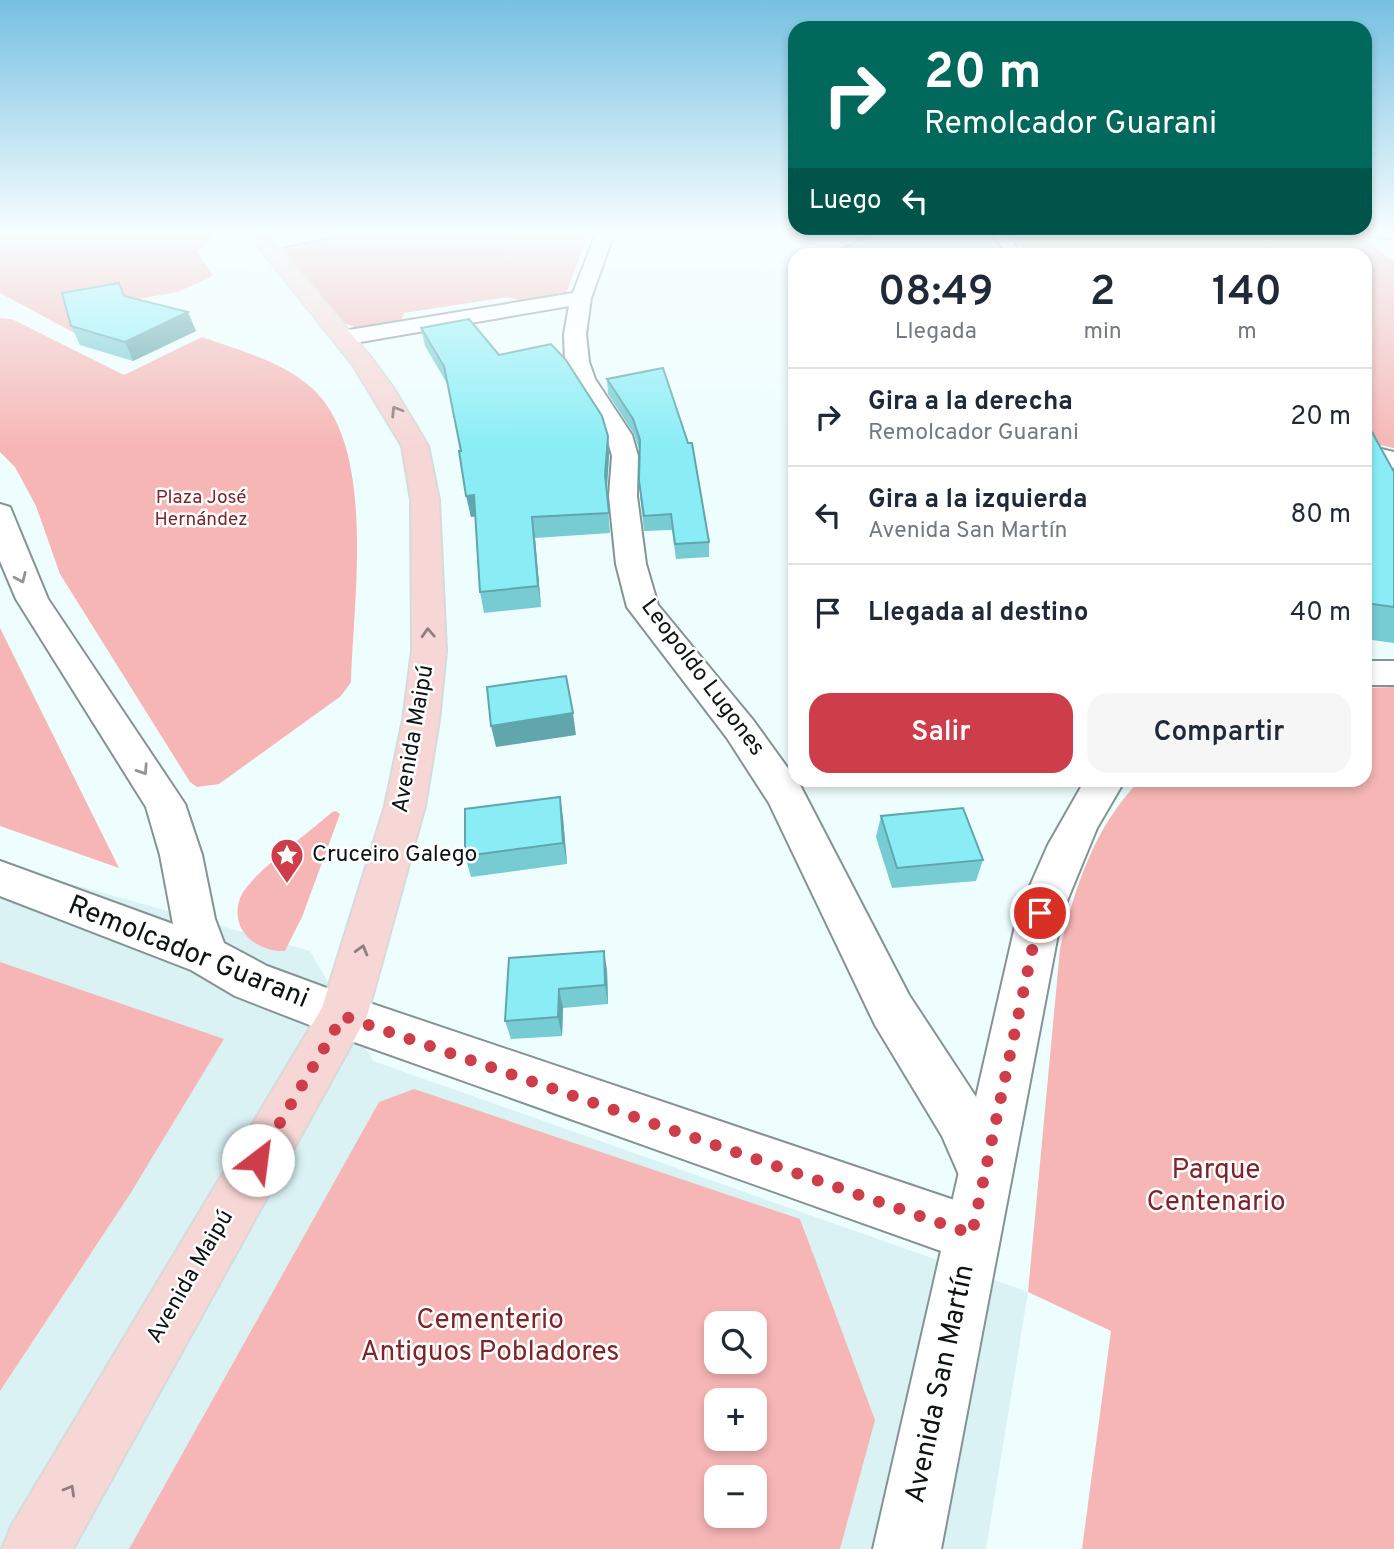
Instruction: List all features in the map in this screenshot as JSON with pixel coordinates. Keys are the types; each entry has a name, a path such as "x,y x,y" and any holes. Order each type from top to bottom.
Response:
{"main road":[{"name":"Avenida Maipú","path":"36,1549 343,1016 405,806 421,720 429,650 422,471 403,422 383,389 315,303"}],"street":[{"path":"344,338 550,303"},
{"name":"Leopoldo Lugones","path":"580,303 575,334 577,362 583,379 619,435 625,456 623,496 626,523 635,586 643,607 740,729 786,796 892,1010 960,1118 985,1172"},
{"path":"1372,455 1394,460"},
{"path":"0,513 12,554 32,599 165,804 181,855 193,919 207,956"},
{"path":"1372,673 1394,673"},
{"name":"Avenida San Martín","path":"907,1549 1040,913 1064,853 1100,787"},
{"name":"Remolcador Guarani","path":"0,877 207,956 251,981 343,1016 972,1234"}],"shaded area":[{"path":"0,864 310,951 373,1061 1028,1292 986,1549 0,1549"}],"green space":[{"path":"19,303 114,303 98,306 80,336"},
{"path":"327,303 467,303 404,313 401,322 357,328 344,323"},
{"path":"1372,303 1394,303 1394,448 1372,443"},
{"name":"Plaza José Hernández","path":"0,318 12,319 124,375 202,337 289,371 313,389 333,415 346,449 354,487 357,528 351,682 341,696 219,784 197,787 190,782 60,574 36,506 15,467 0,452"},
{"path":"0,628 119,868 0,826"},
{"name":"Parque Centenario","path":"1394,687 1394,1549 1082,1549 1111,1331 1028,1292 1060,949 1072,903 1098,838 1134,787 1372,787 1372,688"},
{"path":"332,812 340,814 302,917 285,951 259,945 243,931 238,921 242,894 271,862"},
{"path":"0,962 224,1039 130,1194 0,1391"},
{"name":"Cementerio Antiguos Pobladores","path":"414,1089 800,1219 875,1420 840,1549 129,1549 379,1102"}],"building":[{"path":"65,303 153,303 188,312 125,342 71,326"},
{"path":"469,319 499,355 551,344 566,360 602,416 608,436 605,475 609,513 532,517 538,586 480,592 474,495 466,496 461,451 444,366 421,328"},
{"path":"663,368 688,443 692,443 709,542 675,544 671,514 644,516 639,481 640,440 633,419 607,379"},
{"path":"1372,432 1394,472 1394,607 1372,604"},
{"path":"566,676 573,713 491,726 487,687"},
{"path":"560,797 563,843 465,856 465,809"},
{"path":"963,808 983,860 897,868 881,816"},
{"path":"604,951 605,985 559,989 558,1017 505,1021 509,958"}],"place":[{"name":"Cruceiro Galego","path":"287,885"}],"route":[{"path":"258,1160 343,1016 972,1234 1040,913"}]}
